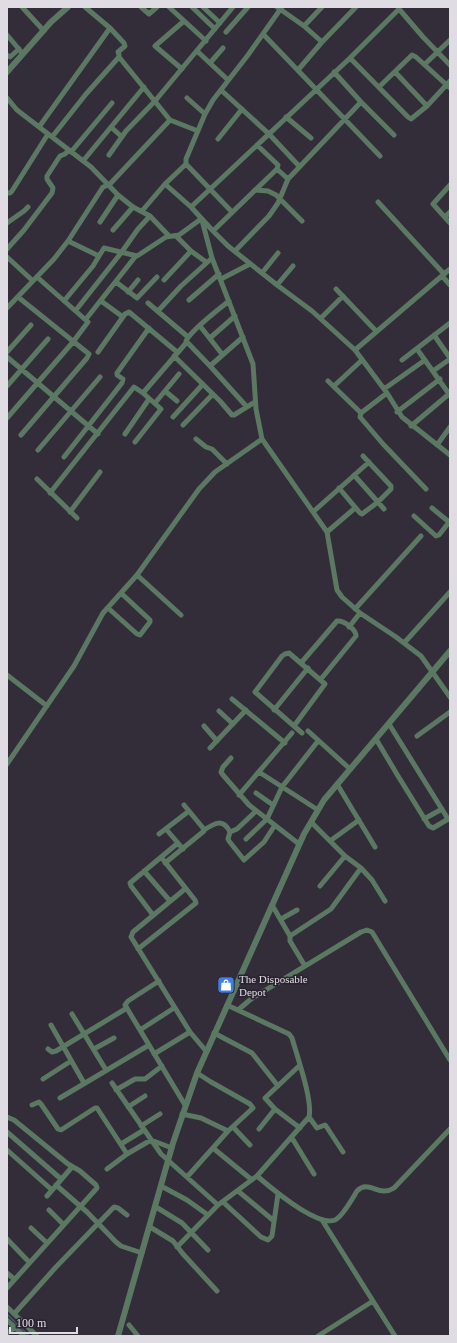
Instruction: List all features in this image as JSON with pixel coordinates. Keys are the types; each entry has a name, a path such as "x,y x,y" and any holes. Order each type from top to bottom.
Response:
{"street":[{"path":"22,7 44,30"},
{"path":"7,72 44,30 68,7"},
{"path":"85,7 110,28 125,44 118,52 119,57 170,120 198,130"},
{"path":"141,7 149,14 157,7"},
{"path":"170,7 206,41"},
{"path":"192,7 215,29"},
{"path":"203,7 220,23"},
{"path":"109,155 122,137 155,101 233,7"},
{"path":"226,32 248,7"},
{"path":"304,26 322,7"},
{"path":"298,70 322,42 356,7"},
{"path":"142,211 165,184 186,164 186,159 205,114 280,8 322,42"},
{"path":"191,207 350,58 400,8 423,37 450,65"},
{"path":"182,69 155,46 184,21"},
{"path":"39,127 110,28"},
{"path":"263,34 380,156"},
{"path":"7,35 23,54"},
{"path":"424,64 450,40"},
{"path":"210,63 223,48"},
{"path":"7,55 10,57 19,49"},
{"path":"197,51 228,80"},
{"path":"350,58 410,119 414,118 449,84 412,55 379,87"},
{"path":"7,193 12,191 50,136 119,57"},
{"path":"334,72 394,135"},
{"path":"395,72 427,106"},
{"path":"83,161 144,87"},
{"path":"221,90 269,134 299,166"},
{"path":"7,98 17,110 91,167 132,207 150,216 169,236"},
{"path":"187,98 205,114"},
{"path":"235,251 269,216 280,198 288,179 361,102"},
{"path":"7,249 52,193 53,188 47,179 47,176 59,157 70,151 112,103"},
{"path":"7,110 12,104"},
{"path":"218,139 242,109"},
{"path":"286,118 311,138"},
{"path":"7,307 54,259 68,241 103,187 109,186 170,120"},
{"path":"111,127 122,137"},
{"path":"257,145 278,165 277,169 288,179"},
{"path":"186,164 209,190 232,212"},
{"path":"212,231 277,169"},
{"path":"165,184 191,207 212,231 250,264 321,318 355,350 386,391 397,412 411,426 450,455"},
{"path":"450,185 433,204 450,223"},
{"path":"255,190 272,193 280,198 302,221"},
{"path":"100,222 118,195"},
{"path":"378,202 443,275 450,285"},
{"path":"7,223 28,207"},
{"path":"113,230 132,207"},
{"path":"445,217 450,212"},
{"path":"76,310 122,253 135,233 150,216"},
{"path":"86,319 135,257 169,236 176,236 202,220"},
{"path":"202,220 212,258 254,369 255,402 262,439 314,511 327,532 336,587 342,597 355,609 421,656 449,694"},
{"path":"176,236 191,251 206,262"},
{"path":"68,241 99,256"},
{"path":"64,300 93,266 104,248 135,257"},
{"path":"164,280 191,251"},
{"path":"262,273 278,252"},
{"path":"7,257 64,300 88,322 73,342 7,418"},
{"path":"158,311 181,286 212,258"},
{"path":"190,300 220,277 250,264"},
{"path":"277,285 293,266"},
{"path":"355,350 450,268"},
{"path":"116,282 136,298 157,277"},
{"path":"128,292 138,280"},
{"path":"336,288 376,331"},
{"path":"321,318 343,296"},
{"path":"18,297 73,342 88,352 89,355 55,397 21,435"},
{"path":"101,301 123,318"},
{"path":"143,393 200,326 229,301"},
{"path":"148,304 158,311 187,340 247,407"},
{"path":"98,352 129,312 149,328 176,354 232,415 255,402"},
{"path":"210,338 235,316"},
{"path":"402,360 450,323"},
{"path":"7,352 31,324"},
{"path":"200,326 222,354"},
{"path":"64,457 122,383 123,379 117,375 117,373 149,328"},
{"path":"433,371 450,358 434,335"},
{"path":"210,366 243,337"},
{"path":"7,386 48,339"},
{"path":"411,426 449,395 449,392 440,379 417,349"},
{"path":"7,357 98,434"},
{"path":"334,386 362,360"},
{"path":"425,360 361,413 360,419 426,489"},
{"path":"155,403 178,374"},
{"path":"38,450 100,378"},
{"path":"397,412 440,379"},
{"path":"328,381 361,413"},
{"path":"173,417 203,384"},
{"path":"50,493 133,389 136,388 161,409 135,442"},
{"path":"165,391 177,401"},
{"path":"183,425 213,394"},
{"path":"125,434 149,399"},
{"path":"437,445 450,427"},
{"path":"196,439 206,447 212,449 227,464"},
{"path":"7,764 74,666 100,618 138,575 199,489 215,472 262,439"},
{"path":"339,488 355,508 362,514 378,502 391,487 363,456"},
{"path":"314,511 369,462"},
{"path":"70,512 100,472"},
{"path":"354,475 384,510"},
{"path":"37,479 76,518"},
{"path":"327,532 355,508"},
{"path":"414,516 436,536 439,535 449,522 432,508"},
{"path":"355,609 421,536"},
{"path":"138,575 181,615"},
{"path":"404,643 450,592"},
{"path":"108,608 140,635 150,620 121,593"},
{"path":"349,627 360,612"},
{"path":"301,663 337,621 342,621 356,633 356,636 321,679"},
{"path":"118,1336 185,1105 206,1051 300,844 324,800 450,651"},
{"path":"294,726 325,686 321,679 289,653 285,654 256,690 256,694 302,733"},
{"path":"274,710 308,668"},
{"path":"7,675 47,706"},
{"path":"232,699 285,743"},
{"path":"210,748 246,710"},
{"path":"219,711 233,724"},
{"path":"417,736 450,712"},
{"path":"376,738 429,826 433,828 449,818 389,724"},
{"path":"204,726 217,741"},
{"path":"308,732 350,769"},
{"path":"239,794 285,743 292,733"},
{"path":"246,840 267,819 282,787 318,741"},
{"path":"231,758 223,767 221,772 239,794 256,811 300,844"},
{"path":"259,772 318,810"},
{"path":"337,784 375,847"},
{"path":"256,793 273,805"},
{"path":"184,805 204,830"},
{"path":"424,819 442,809"},
{"path":"159,834 189,811"},
{"path":"230,832 237,829 256,811"},
{"path":"330,841 359,820"},
{"path":"311,822 345,856 361,868 372,880 385,901"},
{"path":"165,863 204,830 214,824 223,823 230,832 228,839 229,841 244,860 264,842 275,825"},
{"path":"166,829 183,849"},
{"path":"153,915 130,884 178,843"},
{"path":"320,886 345,856"},
{"path":"138,949 195,904 195,900 161,858"},
{"path":"290,936 331,910 361,868"},
{"path":"144,871 170,901"},
{"path":"185,888 131,935 132,940 159,981 174,1008 190,1032 206,1051"},
{"path":"272,905 290,936 290,941 305,966"},
{"path":"280,919 297,910"},
{"path":"238,1010 248,1001 361,932 370,930 450,1060"},
{"path":"159,981 125,1004 185,1105"},
{"path":"177,1247 208,1215 254,1178 292,1138 309,1117 310,1113 309,1100 292,1038 287,1032 227,1005"},
{"path":"48,1049 54,1052 127,1008"},
{"path":"140,1030 174,1008"},
{"path":"72,1014 106,1070"},
{"path":"51,1025 84,1083"},
{"path":"154,1054 190,1032"},
{"path":"214,1033 252,1053 278,1086"},
{"path":"94,1049 114,1038"},
{"path":"60,1098 149,1045"},
{"path":"43,1079 71,1061"},
{"path":"116,1090 135,1079 144,1079 162,1066"},
{"path":"299,1066 265,1098 275,1109 300,1128"},
{"path":"187,1177 228,1131 253,1108 252,1105 197,1073"},
{"path":"112,1083 161,1154 261,1237 266,1239 270,1239 272,1236 278,1194"},
{"path":"128,1106 145,1096"},
{"path":"32,1105 39,1102 60,1130 97,1108 127,1154"},
{"path":"259,1129 275,1109"},
{"path":"121,1144 160,1114"},
{"path":"182,1114 201,1118 228,1131"},
{"path":"309,1117 317,1128 326,1126 343,1152"},
{"path":"7,1118 14,1120 72,1167 80,1171 96,1186 96,1189 7,1288"},
{"path":"234,1127 250,1145"},
{"path":"213,1148 254,1178 311,1215 328,1221 337,1218 361,1188 367,1187 385,1192 394,1188 450,1129"},
{"path":"7,1132 61,1179"},
{"path":"292,1138 314,1174"},
{"path":"151,1140 172,1148"},
{"path":"107,1168 151,1140"},
{"path":"7,1150 52,1190"},
{"path":"47,1196 72,1167"},
{"path":"56,1185 121,1246 142,1253"},
{"path":"161,1186 185,1198 208,1215"},
{"path":"238,1191 274,1221"},
{"path":"14,1314 56,1267 115,1206 127,1215"},
{"path":"156,1207 176,1218 193,1232 208,1250"},
{"path":"49,1210 63,1224"},
{"path":"322,1220 395,1336"},
{"path":"150,1227 172,1240 217,1291"},
{"path":"31,1228 47,1243"},
{"path":"7,1239 29,1262"},
{"path":"7,1273 14,1279"},
{"path":"318,1336 373,1301"},
{"path":"7,1307 37,1336"},
{"path":"7,1320 24,1336"},
{"path":"129,1325 138,1336"},
{"path":"7,1333 15,1328"}],"waterway":[{"path":"7,1314 29,1336"}],"place":[{"name":"The Disposable Depot","path":"226,985"}]}
